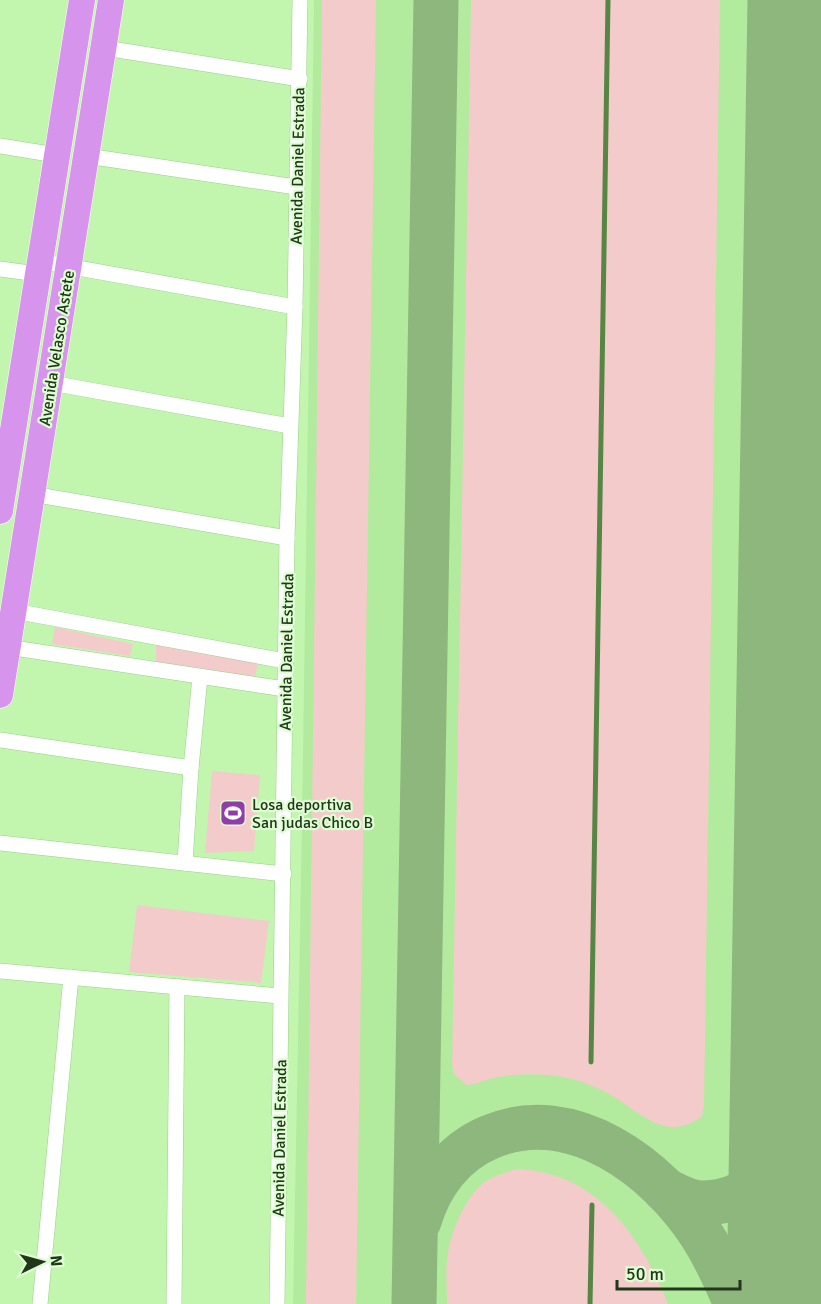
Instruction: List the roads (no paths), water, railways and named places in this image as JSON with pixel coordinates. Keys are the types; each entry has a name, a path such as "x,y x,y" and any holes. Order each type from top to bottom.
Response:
{"highway":[{"name":"Avenida Velasco Astete","path":"0,511 9,399 38,268 82,0"},
{"name":"Avenida Velasco Astete","path":"0,695 4,647 14,611 111,0"}],"street":[{"name":"Avenida Daniel Estrada","path":"277,1304 287,538 295,307 300,0"},
{"path":"105,48 300,78"},
{"path":"0,146 56,155"},
{"path":"87,156 296,187"},
{"path":"0,269 70,267 295,307"},
{"path":"51,383 290,426"},
{"path":"32,494 287,538"},
{"path":"14,611 285,661"},
{"path":"4,647 285,689"},
{"path":"185,863 200,677"},
{"path":"0,740 191,768"},
{"path":"0,843 284,874"},
{"path":"0,971 280,996"},
{"path":"40,1304 71,977"},
{"path":"174,1304 177,986"}],"waterway":[{"path":"591,1062 608,0"},
{"path":"590,1304 592,1205"}],"place":[{"name":"Losa deportiva San judas Chico B","path":"233,813"}]}
